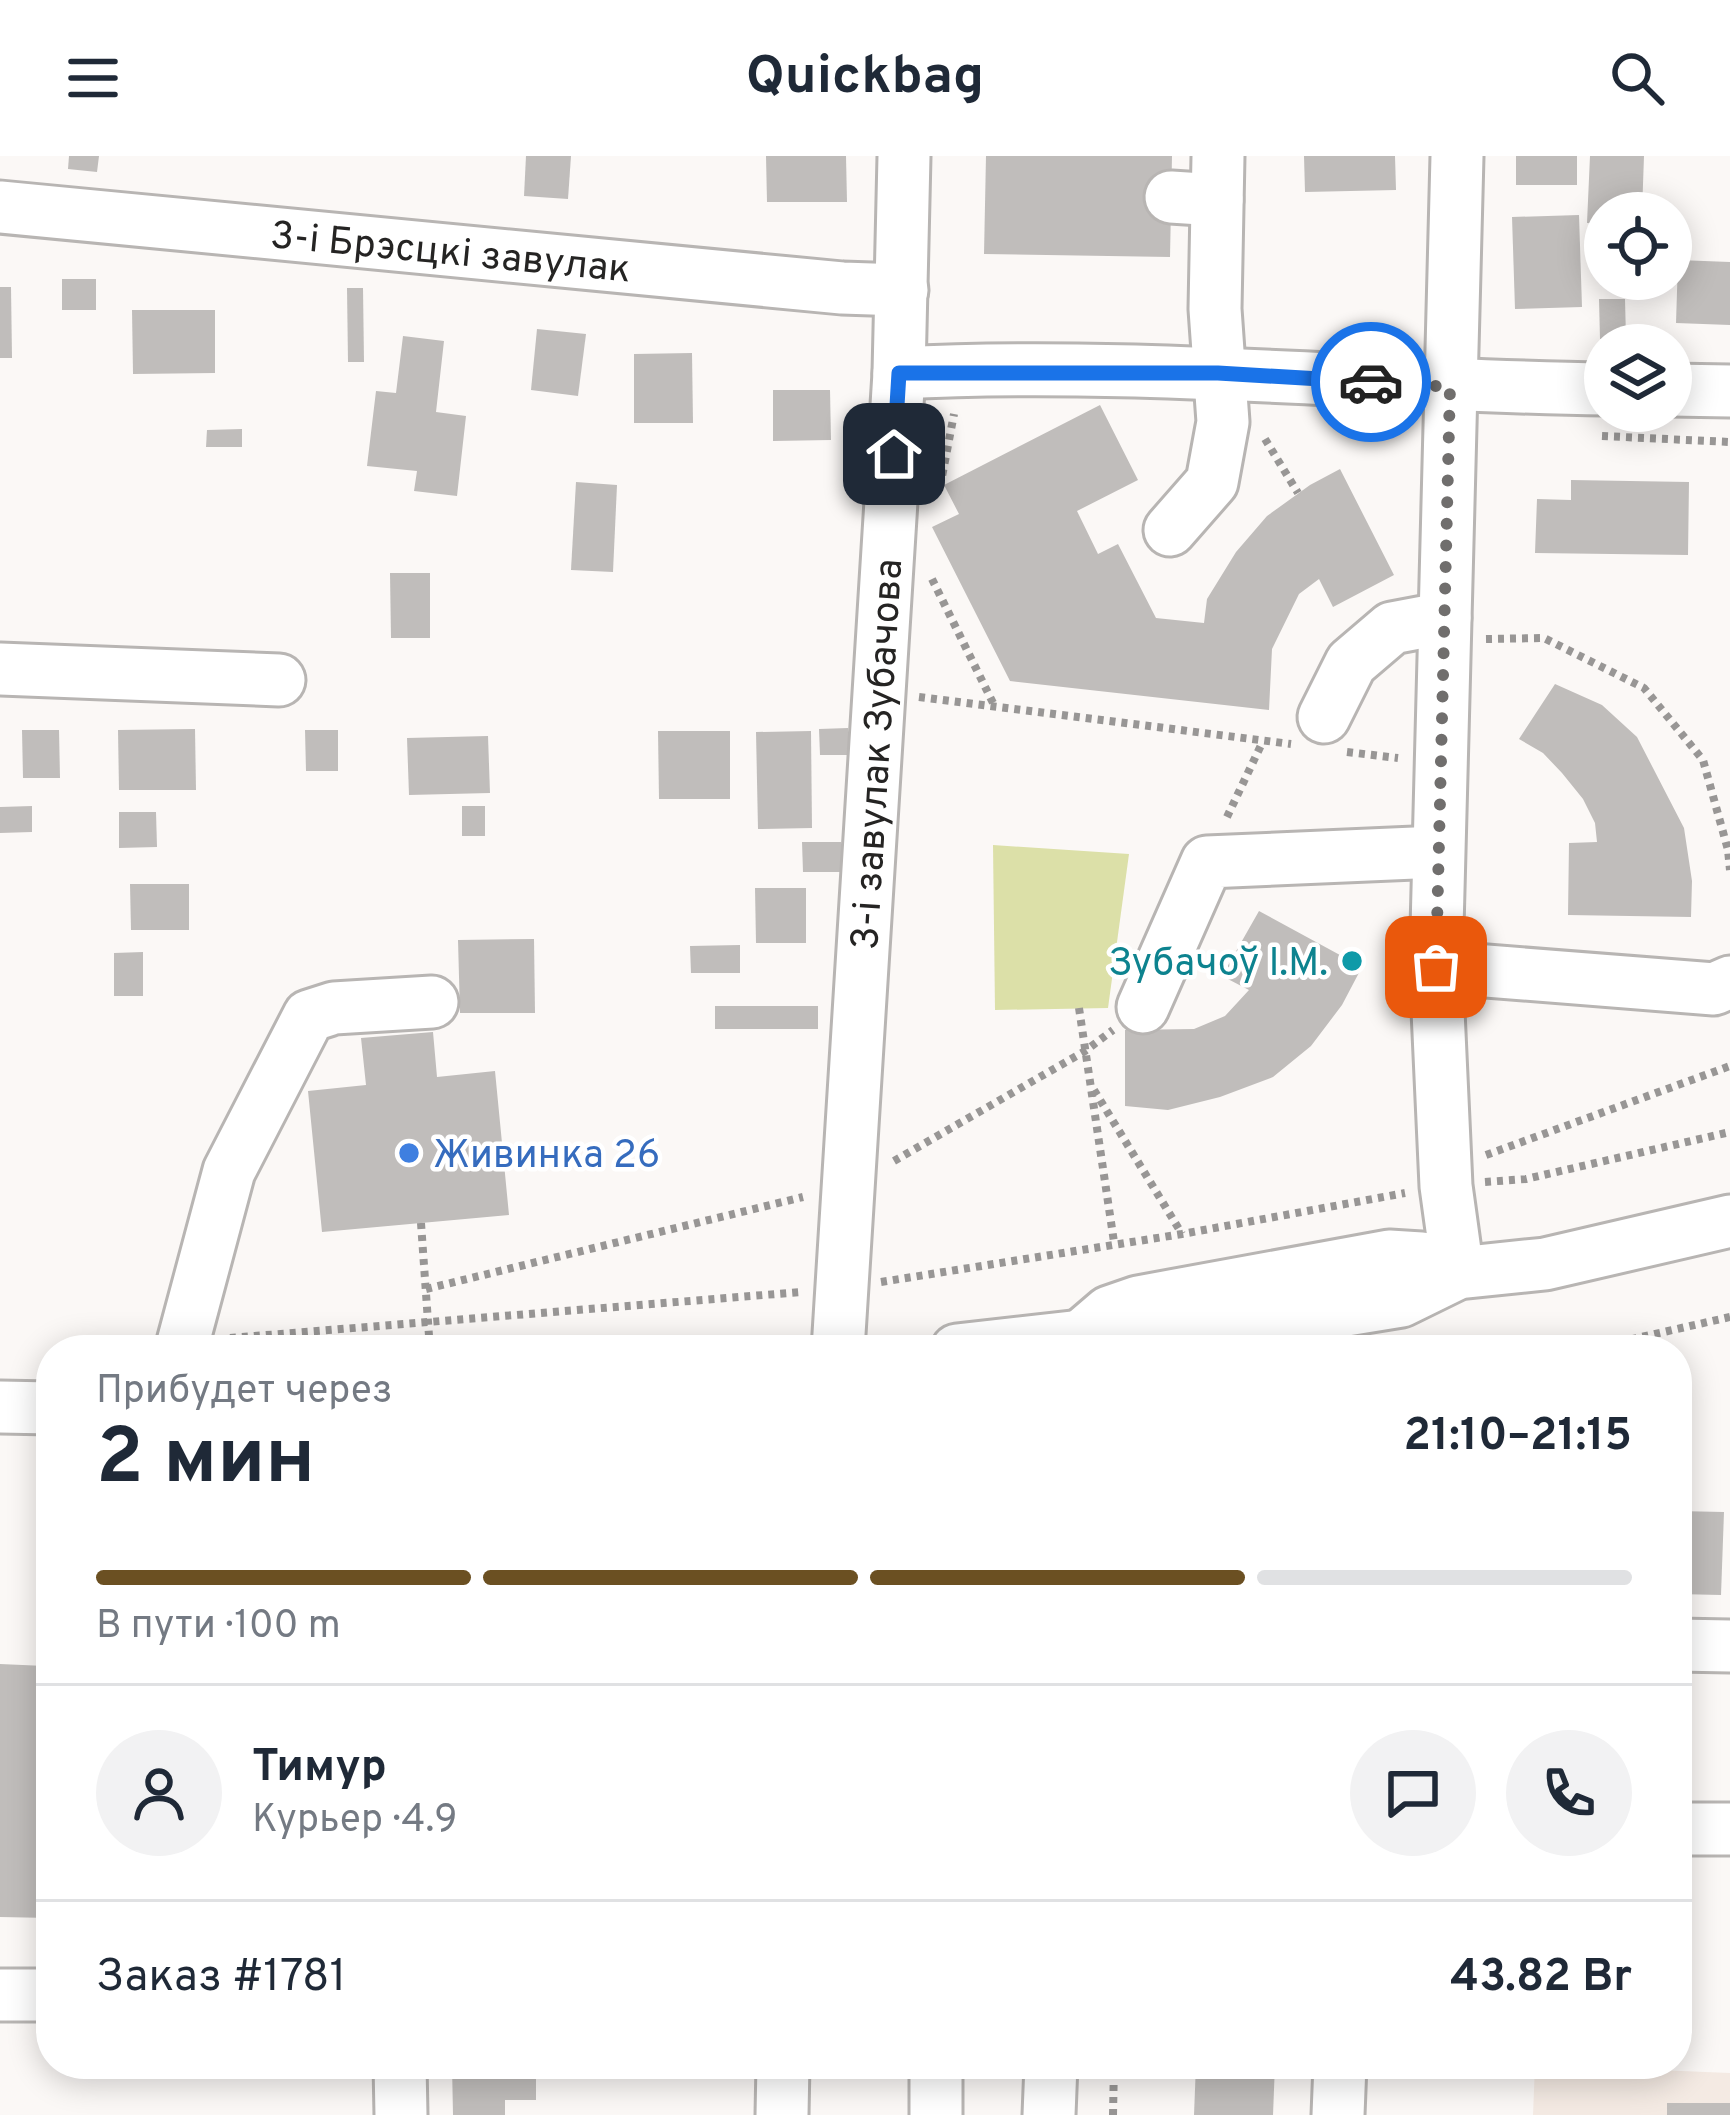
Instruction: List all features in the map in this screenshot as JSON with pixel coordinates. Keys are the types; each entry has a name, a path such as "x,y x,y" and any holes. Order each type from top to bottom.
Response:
{"street":[{"name":"3-і завулак Зубачова","path":"839,1335 899,373 904,156"},
{"path":"1456,156 1436,967 1445,1178 1458,1274"},
{"path":"1170,530 1213,482 1223,422 1202,184"},
{"name":"3-і Брэсцкі завулак","path":"0,207 818,286 902,290"},
{"path":"899,373 1218,373 1450,387 1584,389"},
{"path":"1692,390 1730,391"},
{"path":"1325,738 1351,663 1392,628 1444,629"},
{"path":"0,669 279,680"},
{"path":"1143,1007 1207,862 1438,852"},
{"path":"1436,967 1714,989 1730,982"},
{"path":"186,1335 229,1171 309,1016 334,1008 432,1002"},
{"path":"1088,1335 1109,1312 1138,1302 1389,1256 1421,1258 1458,1274 1545,1264 1730,1221"},
{"path":"0,1407 36,1408"},
{"path":"1692,1645 1730,1646"},
{"path":"1692,1829 1730,1829"},
{"path":"0,1995 36,1995"},
{"path":"400,2079 401,2115"},
{"path":"782,2115 783,2079"},
{"path":"936,2079 936,2115"},
{"path":"1048,2115 1050,2079"},
{"path":"1338,2115 1339,2079"}],"path":[{"path":"936,501 948,458 961,370"},
{"path":"932,579 995,707"},
{"path":"1444,629 1544,638 1644,688 1703,760 1730,870"},
{"path":"878,692 1263,741 1325,738 1441,764"},
{"path":"1207,862 1263,741"},
{"path":"1079,1009 1114,1242"},
{"path":"257,1335 842,1288 1182,1234 1445,1178 1730,1066"},
{"path":"1090,1083 1182,1234"},
{"path":"1445,1178 1526,1179 1730,1132"},
{"path":"421,1223 429,1335"},
{"path":"426,1289 556,1256"},
{"path":"1650,1335 1730,1317"},
{"path":"1113,2115 1114,2079"}],"shaded area":[{"path":"1692,2071 1730,2073 1730,2115 1533,2115 1534,2079 1692,2079"}],"green space":[{"path":"993,845 1129,854 1108,1008 995,1010"}],"building":[{"path":"69,156 99,156 97,172 68,169"},
{"path":"526,156 571,156 568,199 524,196"},
{"path":"766,156 846,156 847,202 767,202"},
{"path":"986,156 1172,156 1170,257 984,254"},
{"path":"1304,156 1395,156 1396,190 1305,192"},
{"path":"1516,156 1577,156 1577,185 1516,185"},
{"path":"1590,156 1644,156 1643,192 1588,192"},
{"path":"1579,215 1582,307 1515,309 1512,217"},
{"path":"1692,261 1730,262 1730,325 1676,323 1677,300 1692,300"},
{"path":"62,279 96,279 96,310 62,310"},
{"path":"0,287 11,287 12,358 0,358"},
{"path":"347,288 363,288 364,362 348,362"},
{"path":"1599,300 1625,300 1626,324 1600,324"},
{"path":"132,310 215,310 215,373 133,374"},
{"path":"537,329 586,334 578,396 531,390"},
{"path":"403,336 444,341 436,412 466,416 457,496 414,491 417,471 367,466 376,391 396,393"},
{"path":"692,353 693,423 634,423 634,354"},
{"path":"773,390 830,390 831,440 773,441"},
{"path":"1100,405 1138,480 1077,511 1098,554 1118,544 1156,618 1204,623 1207,599 1236,552 1267,516 1340,469 1394,575 1333,607 1319,579 1299,594 1272,649 1269,710 1010,681 932,527 959,514 944,485"},
{"path":"242,429 242,447 206,447 207,430"},
{"path":"1571,480 1689,482 1688,555 1535,553 1537,499 1571,500"},
{"path":"576,482 617,485 613,572 571,570"},
{"path":"390,573 430,573 430,638 391,638"},
{"path":"1555,684 1602,705 1637,737 1684,828 1692,881 1691,917 1568,915 1569,843 1597,842 1595,823 1562,773 1543,753 1519,739"},
{"path":"848,728 848,755 820,755 819,729"},
{"path":"195,729 196,790 119,790 118,730"},
{"path":"22,730 59,730 60,778 23,778"},
{"path":"305,730 338,730 338,771 306,771"},
{"path":"658,731 730,731 730,799 659,799"},
{"path":"811,731 812,828 758,829 756,732"},
{"path":"488,736 490,793 409,795 407,738"},
{"path":"32,806 32,832 0,833 0,807"},
{"path":"462,806 485,806 485,836 462,836"},
{"path":"119,812 156,812 157,847 119,848"},
{"path":"802,842 841,842 842,872 803,872"},
{"path":"130,884 189,884 189,930 131,930"},
{"path":"755,888 806,888 806,943 756,943"},
{"path":"1259,911 1362,967 1342,1005 1311,1046 1273,1077 1168,1110 1125,1106 1125,1030 1194,1029 1225,1016 1249,990 1222,976"},
{"path":"534,939 535,1013 460,1013 458,940"},
{"path":"740,945 740,973 691,973 690,946"},
{"path":"143,952 143,996 114,996 114,953"},
{"path":"715,1006 818,1006 818,1029 715,1029"},
{"name":"Живинка 26","path":"433,1032 437,1077 495,1071 509,1215 322,1232 308,1091 366,1085 361,1038"},
{"path":"1692,1511 1724,1512 1721,1595 1692,1594"},
{"path":"0,1664 36,1666 36,1918 0,1917"},
{"path":"452,2079 536,2079 536,2100 505,2100 505,2115 453,2115"},
{"path":"1195,2079 1274,2079 1273,2115 1194,2115"},
{"path":"1667,2103 1730,2103 1730,2115 1667,2115"}],"way so far":[{"path":"1371,382 1450,387 1436,967"}],"place":[{"name":"Зубачоў І.М.","path":"1352,961"},
{"name":"Живинка 26","path":"409,1153"}],"route":[{"path":"894,454 899,373 1218,373 1371,382"}]}
